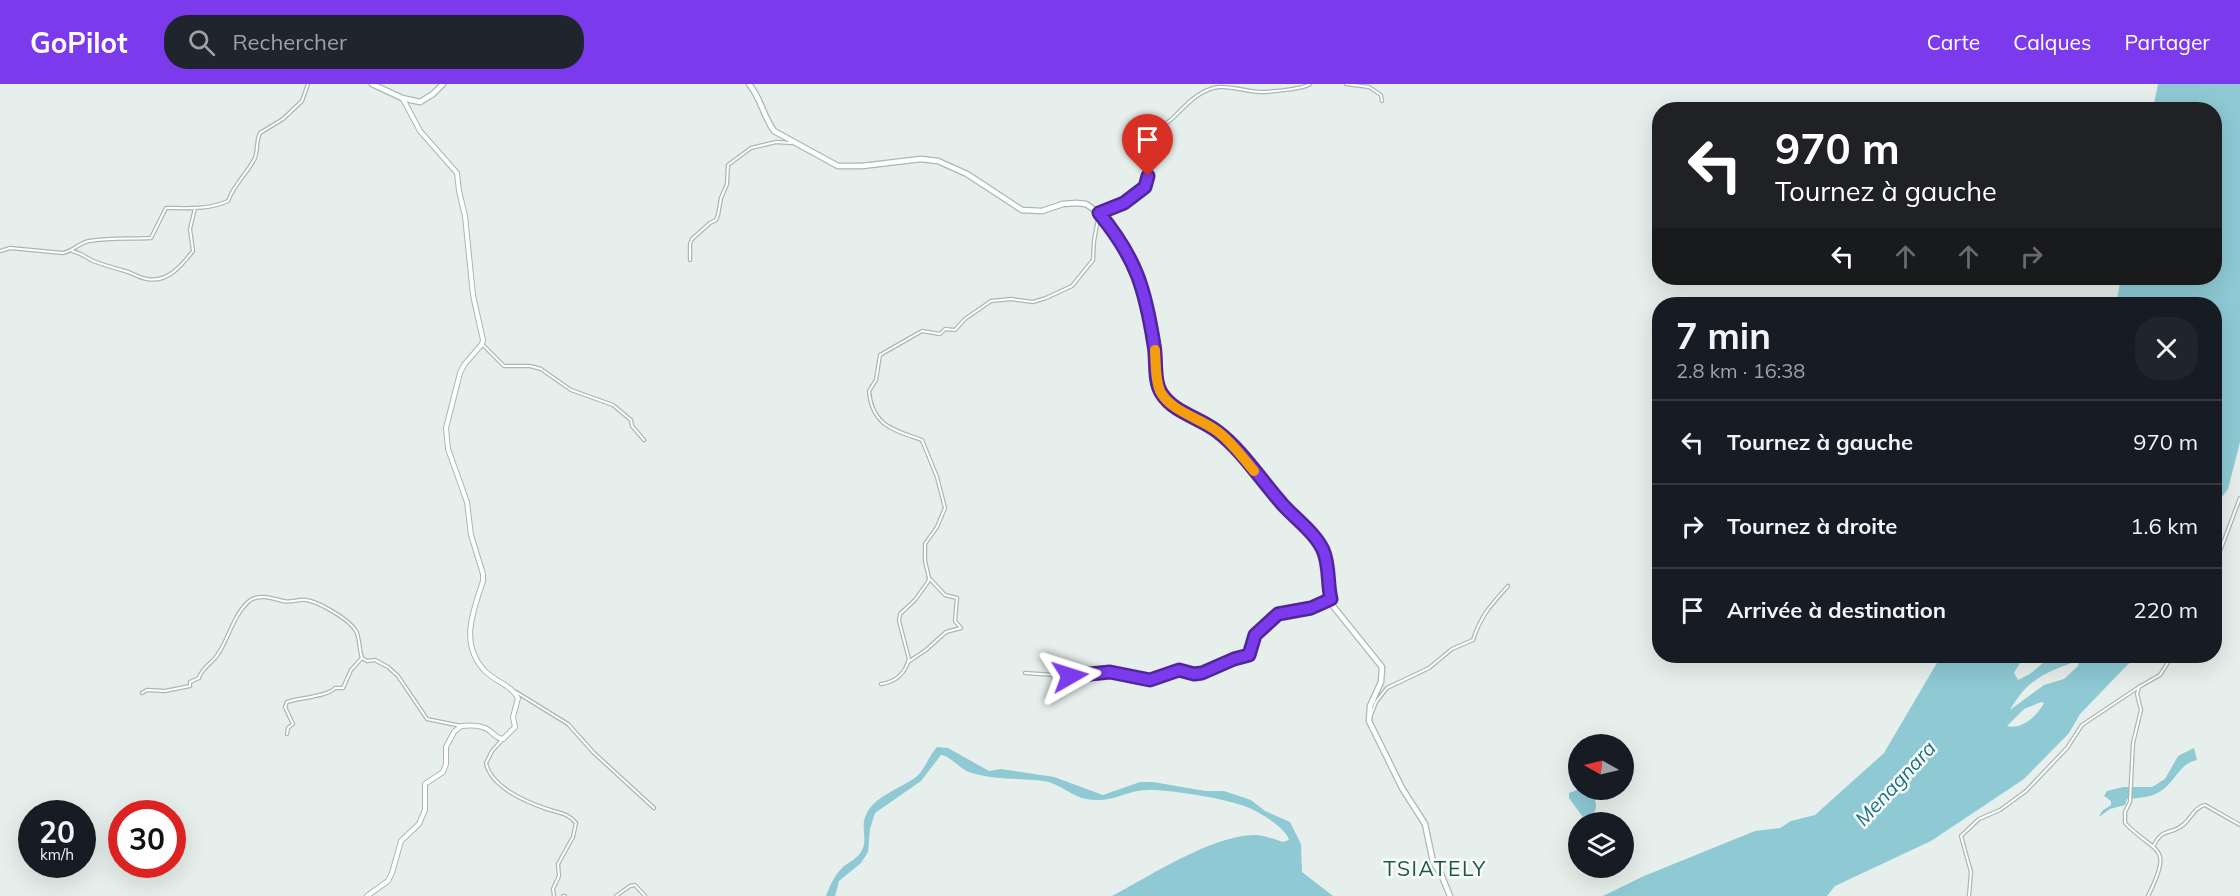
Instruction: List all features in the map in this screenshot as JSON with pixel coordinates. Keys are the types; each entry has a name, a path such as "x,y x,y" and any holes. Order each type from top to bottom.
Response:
{"main road":[{"path":"372,84 402,98 420,102 443,84"},
{"path":"748,84 756,93 774,131 843,167 921,159 938,161 968,174 1022,210 1042,211 1063,204 1076,203 1086,204 1099,213 1127,251 1137,272 1149,315 1157,381 1161,394 1173,405 1229,440 1323,549 1329,569 1333,606 1382,667 1381,682 1370,706 1369,721 1402,788 1425,824 1433,862 1442,874 1450,896"}],"street":[{"path":"72,251 81,243 107,238 151,238 166,208 207,208 228,201 232,188 249,168 256,155 260,134 283,119 302,101 308,84"},
{"path":"881,684 890,683 899,677 908,662 946,632 961,628 955,621 957,598 945,594 929,578 926,561 926,544 945,511 937,477 922,440 888,427 874,413 869,392 876,380 880,355 922,331 940,333 945,329 955,330 965,319 991,301 1011,299 1033,302 1072,285 1093,260 1099,213 1124,203 1145,187 1152,158 1148,142 1151,132 1173,118 1198,96 1212,88 1222,87 1261,92 1301,88 1310,84"},
{"path":"1346,84 1374,89 1381,95 1382,101"},
{"path":"402,98 420,131 457,173 465,216 473,295 482,344 504,366 530,366 540,369 571,390 613,405 631,420 634,429 644,440"},
{"path":"690,260 692,240 718,216 721,198 727,184 729,165 751,148 782,142 794,143"},
{"path":"0,251 10,248 63,253 72,251 82,253 117,271 125,271 148,279 163,279 194,251 190,228 195,208"},
{"path":"482,344 460,373 446,428 448,449 467,502 471,535 483,574 483,581 469,625 469,635 477,659 486,671 568,724 594,753 654,808"},
{"path":"2222,546 2240,498"},
{"path":"908,662 908,651 898,621 900,614 915,600 929,578"},
{"path":"1369,721 1376,702 1387,688 1430,668 1452,649 1473,640 1479,622 1487,609 1508,586"},
{"path":"142,693 147,690 165,691 190,686 190,682 199,678 200,672 218,655 232,624 249,601 271,596 288,602 306,600 320,604 333,612 356,631 362,658 367,661 375,660 398,676 427,719 486,728 497,738 502,739"},
{"path":"1025,673 1070,676 1110,672 1150,680 1179,670 1194,674 1202,673 1249,655 1255,635 1278,614 1311,608 1331,599"},
{"path":"287,734 292,724 285,707 287,702 330,693 335,688 343,688 351,670 362,658"},
{"path":"1969,896 1971,872 1961,836 1979,819 2015,800 2067,748 2082,725 2160,675 2168,663"},
{"path":"2139,687 2137,694 2141,710 2133,743 2130,799 2125,812 2125,823 2154,845 2161,862 2158,876 2148,896"},
{"path":"514,691 518,698 513,717 515,726 492,751 486,763 494,780 529,802 568,815 576,823 575,832 558,864 559,876 553,889 554,896"},
{"path":"367,896 388,881 401,841 417,828 425,810 425,784 443,772 446,764 446,747 454,732 461,726"},
{"path":"2154,845 2159,835 2183,825 2199,806 2205,805 2240,825"},
{"path":"616,896 630,885 635,885 645,896"}],"water":[{"path":"2158,84 2240,84 2240,442 2228,489 2222,497 2222,297 2117,297 2120,285 2222,285 2222,102 2154,102"},
{"name":"Menagnara","path":"1937,663 2020,663 2014,673 2018,680 2043,663 2072,663 2031,683 2010,710 2044,685 2064,679 2078,663 2129,663 2080,714 2069,733 2024,779 1931,841 1835,886 1827,896 1603,896 1644,876 1755,831 1780,828 1791,821 1815,815 1884,753","holes":["2041,702 2044,703 2029,721 2018,726 2007,726 2024,709"]},
{"path":"937,747 948,748 989,771 1001,769 1054,777 1103,795 1140,782 1153,782 1205,791 1224,791 1251,800 1265,811 1290,822 1301,844 1302,872 1333,896 1112,896 1182,858 1221,841 1256,835 1283,842 1289,840 1283,830 1264,816 1247,807 1226,801 1158,790 1133,792 1104,800 1086,799 1049,782 990,777 972,773 941,755 921,781 875,813 870,829 868,852 861,863 839,881 835,896 826,896 839,871 858,856 864,846 864,819 870,808 881,798 916,777"},
{"path":"2194,748 2197,760 2184,767 2164,789 2149,796 2127,799 2125,805 2110,809 2099,817 2102,811 2111,805 2111,801 2104,796 2107,791 2123,787 2152,787 2165,779 2178,756"},
{"path":"1570,800 1595,800 1594,812 1579,812"}],"slow traffic":[{"path":"1155,350 1157,381 1161,394 1173,405 1229,440 1254,471"}],"district":[{"name":"TSIATELY","path":"1435,868"}],"route":[{"path":"1070,676 1110,672 1150,680 1179,670 1186,670 1194,674 1202,673 1249,655 1255,635 1278,614 1311,608 1331,599 1329,569 1323,549 1313,535 1246,463 1229,440 1173,405 1161,394 1157,381 1149,315 1133,262 1099,213 1124,203 1145,187 1148,176"}]}
